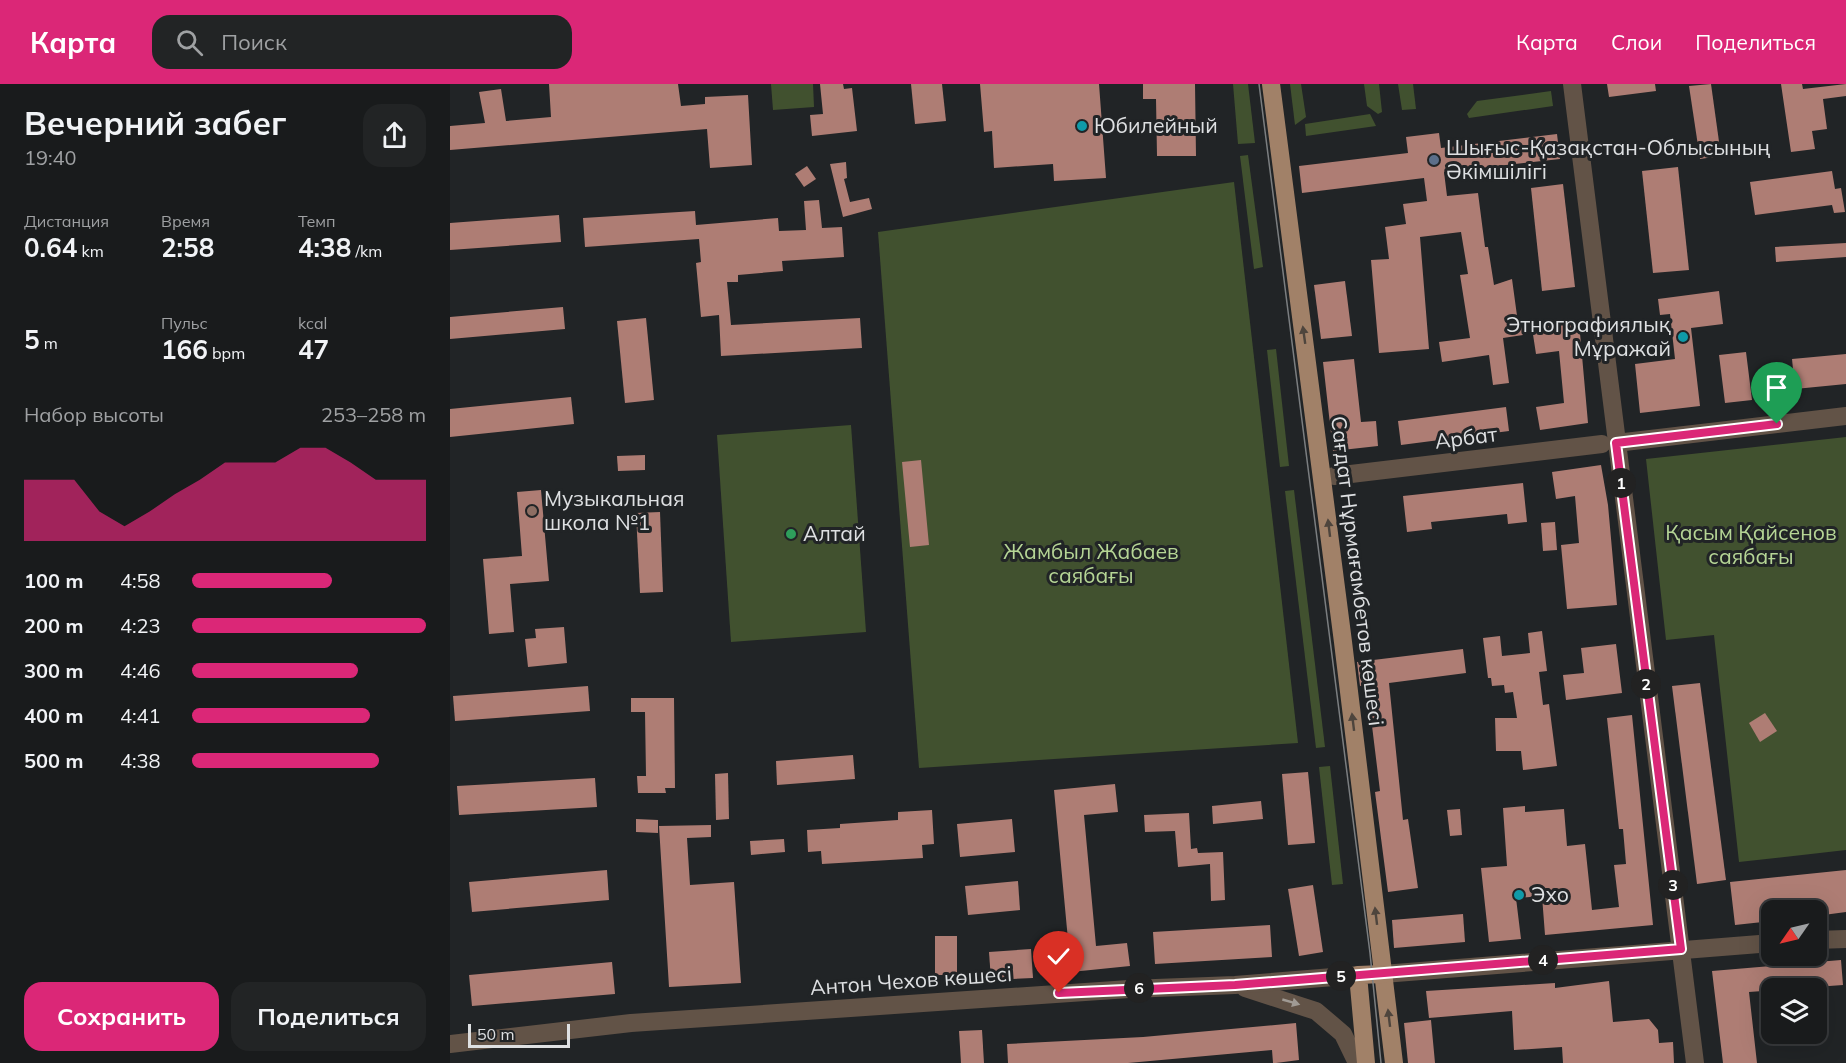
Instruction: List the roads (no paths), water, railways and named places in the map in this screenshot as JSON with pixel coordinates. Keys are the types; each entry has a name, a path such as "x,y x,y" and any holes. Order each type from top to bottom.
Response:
{"main road":[{"name":"Сағдат Нұрмағамбетов көшесі","path":"1271,84 1337,594 1394,1063"},
{"name":"Антон Чехов көшесі","path":"1358,975 1383,974"},
{"path":"1358,975 1366,1063"}],"street":[{"path":"1572,84 1609,444 1681,949 1695,1063"},
{"name":"Арбат","path":"1334,476 1846,416"},
{"path":"1827,940 1846,939"},
{"name":"Антон Чехов көшесі","path":"1383,974 1761,944"},
{"name":"Антон Чехов көшесі","path":"450,1044 631,1023 1129,988 1235,985 1358,975"},
{"path":"1235,985 1316,1011 1342,1034 1357,1063"}],"tram line":[{"path":"1259,84 1370,953 1381,1063"}],"place":[{"name":"Юбилейный","path":"1082,126"},
{"name":"Шығыс-Қазақстан-Облысының Әкімшілігі","path":"1434,160"},
{"name":"Этнографиялық Мұражай","path":"1683,337"},
{"name":"Музыкальная школа №1","path":"532,511"},
{"name":"Алтай","path":"791,534"},
{"name":"Эхо","path":"1519,895"}],"park label":[{"name":"Қасым Қайсенов саябағы","path":"1751,545"},
{"name":"Жамбыл Жабаев саябағы","path":"1091,564"}]}
